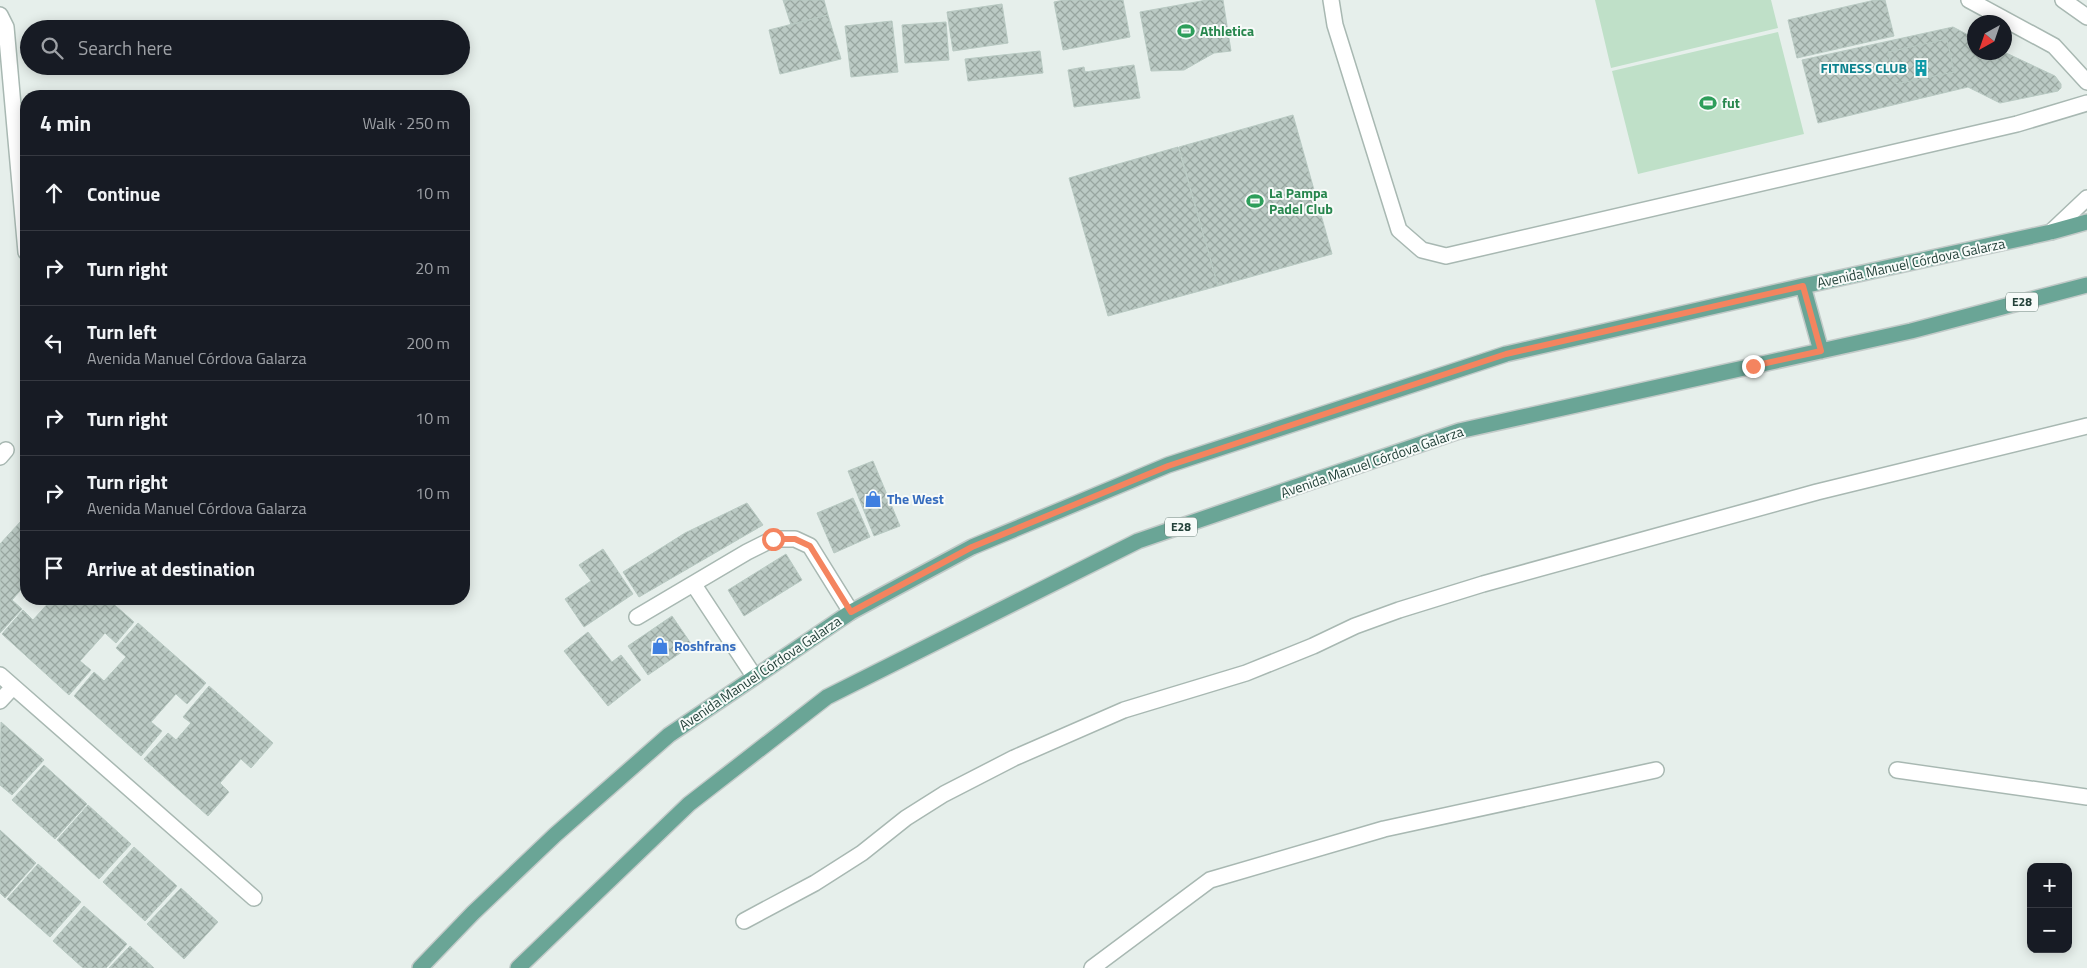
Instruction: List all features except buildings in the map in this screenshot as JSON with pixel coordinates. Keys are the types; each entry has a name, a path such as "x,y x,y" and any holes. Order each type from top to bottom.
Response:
{"main road":[{"name":"Avenida Manuel Córdova Galarza","path":"420,968 473,913 555,835 669,735 851,612 972,547 1168,466 1506,354 2051,232 2087,222"},
{"name":"Avenida Manuel Córdova Galarza","path":"518,968 689,804 827,697 1138,541 1459,431 1911,331 2087,285"},
{"path":"1803,286 1821,351"}],"street":[{"path":"1331,0 1335,25 1399,230 1422,250 1446,256 2017,124 2087,103"},
{"path":"2063,0 2087,16"},
{"path":"1976,1 2054,46 2087,82"},
{"path":"0,15 6,27 20,184"},
{"path":"2051,232 2087,198"},
{"path":"744,921 815,883 862,853 906,818 944,794 1014,758 1124,710 1246,673 1313,646 1355,626 1398,610 1474,587 1817,492 2087,426"},
{"path":"637,617 747,552 773,539 795,539 810,546 851,612"},
{"path":"694,585 754,676"},
{"path":"0,675 254,898"},
{"path":"0,701 13,687"},
{"path":"1092,968 1210,880 1384,829 1656,770"},
{"path":"1897,770 2087,797"}],"green space":[{"path":"1595,0 1771,0 1778,28 1611,68"},
{"name":"fut","path":"1778,32 1804,134 1638,174 1612,71"}],"place":[{"name":"Athletica","path":"1186,31"},
{"name":"FITNESS CLUB","path":"1921,68"},
{"name":"fut","path":"1708,103"},
{"name":"La Pampa Padel Club","path":"1255,201"},
{"name":"The West","path":"873,499"},
{"name":"Roshfrans","path":"660,646"}],"route":[{"path":"773,539 795,539 810,546 851,612 972,547 1168,466 1506,354 1803,286 1821,351 1753,366"}]}
